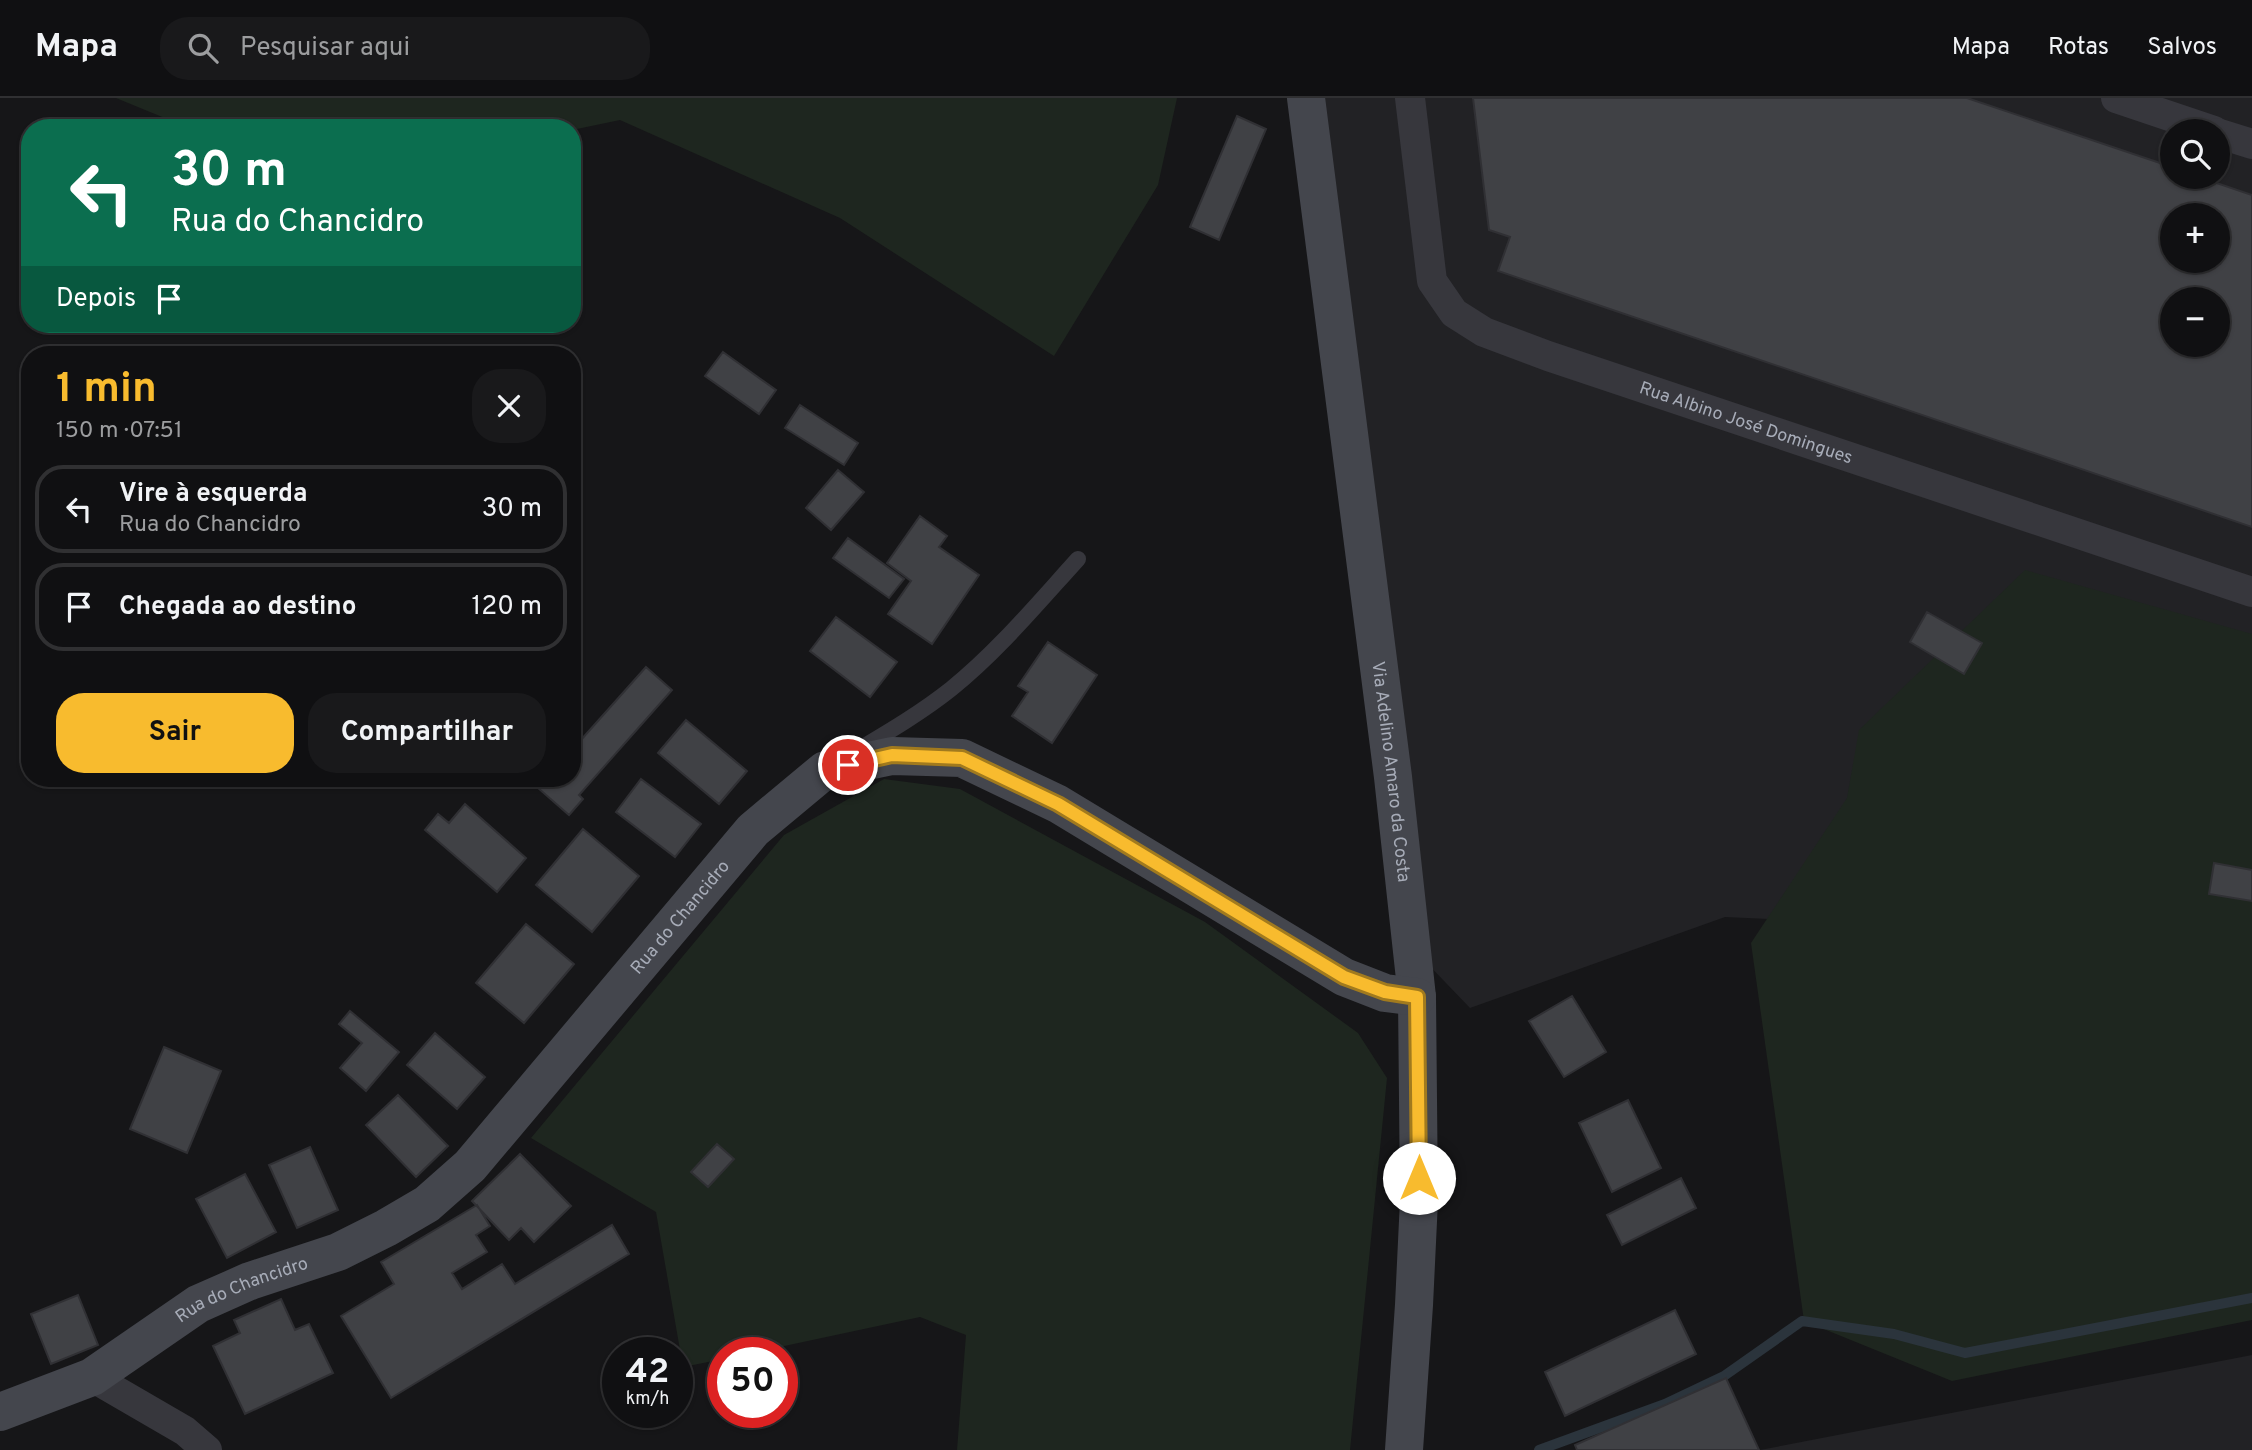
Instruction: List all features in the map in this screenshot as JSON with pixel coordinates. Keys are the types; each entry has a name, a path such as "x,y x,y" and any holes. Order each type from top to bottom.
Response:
{"street":[{"name":"Via Adelino Amaro da Costa","path":"1306,98 1393,777 1417,997 1419,1200 1404,1450"},
{"name":"Rua Albino José Domingues","path":"1410,98 1432,281 1454,313 1484,332 1548,356 2252,592"},
{"path":"2116,98 2177,119"},
{"path":"2230,137 2252,144"},
{"name":"Rua do Chancidro","path":"0,1412 92,1377 198,1304 250,1281 338,1252 427,1204 470,1166 753,830 825,770 892,755 962,758 1058,804 1344,977 1385,992 1417,997"},
{"path":"92,1377 185,1431 207,1450"}],"lane":[{"path":"825,770 916,716 954,687 1009,635 1079,558"}],"shaded area":[{"path":"116,98 1177,98 1158,185 1054,356 840,218 620,120 581,128 581,119 167,119"},
{"path":"1302,98 2252,98 2252,1129 2029,931 1725,917 1470,1008 1397,932"},
{"path":"2025,570 2252,634 2252,1320 1952,1381 1804,1321 1751,943 1847,798 1859,730"},
{"path":"884,779 960,789 1205,922 1358,1033 1387,1078 1350,1450 957,1450 966,1335 920,1317 798,1343 798,1337 707,1337 707,1362 693,1365 693,1337 678,1337 656,1212 531,1138 784,835"},
{"path":"2252,1355 2252,1450 1760,1450"}],"building":[{"path":"1473,98 1967,98 2160,163 2160,189 2230,188 2252,195 2252,527 1498,271 1510,237 1489,230"},
{"path":"1237,116 1266,129 1219,240 1190,227"},
{"path":"723,352 776,390 759,414 705,376"},
{"path":"800,405 858,443 844,465 785,428"},
{"path":"838,470 864,492 831,530 806,508"},
{"path":"920,516 947,536 939,547 979,575 932,644 888,614 911,581 887,563"},
{"path":"848,538 904,579 889,598 833,558"},
{"path":"1927,612 1982,643 1964,674 1910,642"},
{"path":"836,617 897,662 870,697 810,651"},
{"path":"1048,642 1097,675 1052,743 1012,716 1028,692 1018,686"},
{"path":"646,667 672,690 579,795 583,799 569,815 538,788 581,787 581,740"},
{"path":"686,720 747,771 719,804 658,753"},
{"path":"641,779 701,824 675,857 616,812"},
{"path":"465,804 526,858 497,892 425,830 438,814 449,823"},
{"path":"583,829 639,876 592,932 536,885"},
{"path":"2214,863 2252,870 2252,901 2209,894"},
{"path":"526,924 574,964 524,1023 476,983"},
{"path":"1572,996 1606,1052 1564,1077 1529,1021"},
{"path":"350,1011 399,1052 366,1091 340,1068 362,1043 339,1024"},
{"path":"435,1033 485,1077 457,1109 407,1065"},
{"path":"164,1047 221,1071 187,1153 130,1129"},
{"path":"398,1095 448,1146 416,1177 366,1125"},
{"path":"1628,1100 1661,1168 1612,1192 1579,1123"},
{"path":"717,1144 734,1159 708,1187 691,1172"},
{"path":"310,1147 338,1210 297,1228 269,1165"},
{"path":"520,1154 571,1206 534,1242 521,1228 509,1240 472,1201"},
{"path":"245,1174 276,1232 227,1258 196,1199"},
{"path":"1681,1178 1696,1208 1622,1245 1607,1215"},
{"path":"477,1205 490,1226 476,1235 487,1252 452,1273 462,1289 502,1264 515,1284 612,1225 629,1254 391,1398 341,1316 394,1284 381,1262"},
{"path":"78,1295 98,1345 51,1364 31,1314"},
{"path":"281,1299 295,1330 309,1324 333,1373 245,1414 213,1346 240,1333 234,1320"},
{"path":"1675,1310 1696,1354 1565,1416 1545,1372"},
{"path":"1726,1378 1759,1450 1577,1450 1575,1445"}],"waterway":[{"path":"1539,1450 1665,1404 1724,1376 1802,1321 1894,1334 1965,1353 2252,1298"}],"route":[{"path":"848,765 892,755 962,758 1058,804 1344,977 1385,992 1417,997 1419,1178"}]}
